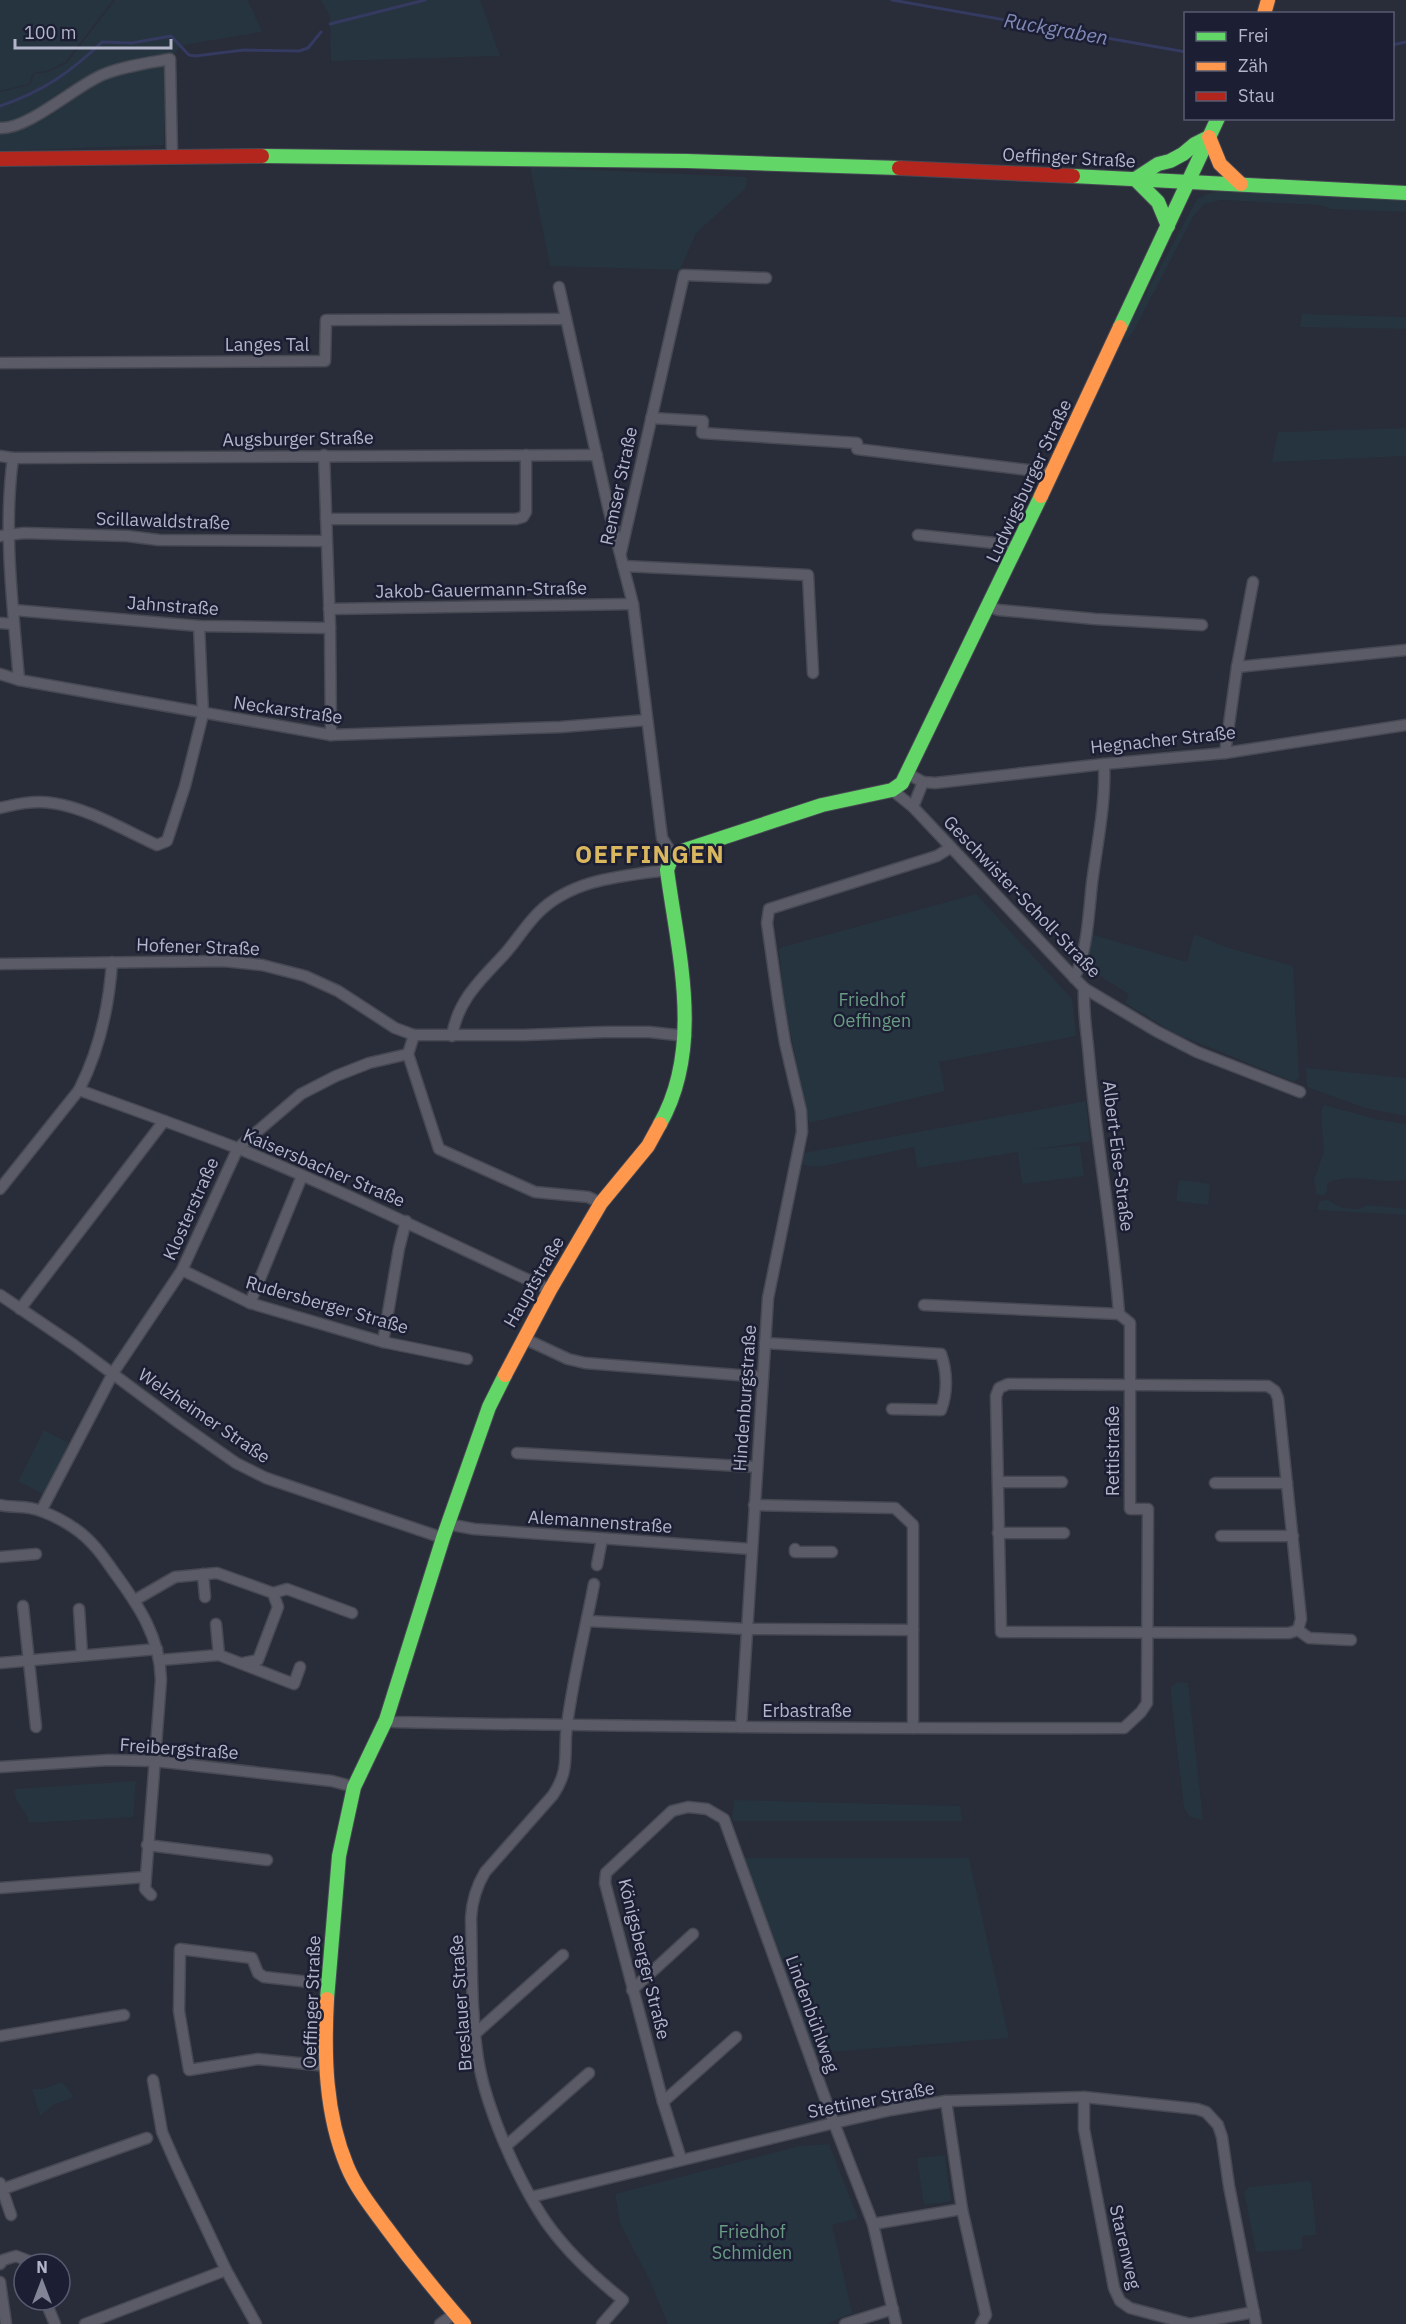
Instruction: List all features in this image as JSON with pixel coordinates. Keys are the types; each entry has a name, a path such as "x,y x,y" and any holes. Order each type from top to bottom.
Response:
{"street":[{"path":"0,128 8,129 30,118 100,76 116,69 170,59 172,155"},
{"name":"Ludwigsburger Straße","path":"892,790 902,783 908,774 989,607 1217,120"},
{"path":"1168,226 1161,207 1135,179 1158,164 1170,161 1209,137 1220,164 1241,184"},
{"name":"Oeffinger Straße","path":"0,159 172,155 425,155 687,161 1189,181 1406,193"},
{"name":"Remser Straße","path":"673,855 662,838 633,604 620,554 684,275 766,278"},
{"path":"559,287 620,554"},
{"name":"Langes Tal","path":"0,363 325,361 326,321 566,319"},
{"path":"651,418 703,421 702,433 857,446 1052,472"},
{"path":"324,455 331,735"},
{"path":"326,519 516,519 523,517 526,512 526,455"},
{"name":"Augsburger Straße","path":"0,456 13,458 597,455"},
{"path":"13,458 5,535 19,680"},
{"name":"Scillawaldstraße","path":"5,535 24,533 127,536 159,540 326,541"},
{"path":"918,535 1004,544 1016,548"},
{"path":"623,567 808,575 813,673"},
{"path":"1225,753 1237,667 1253,582"},
{"name":"Jakob-Gauermann-Straße","path":"329,609 633,604"},
{"path":"989,607 999,610 1095,619 1202,625"},
{"name":"Jahnstraße","path":"14,610 199,626 330,628"},
{"path":"0,623 14,624"},
{"path":"0,808 34,802 58,804 157,845 164,843 170,837 203,714 199,626"},
{"path":"1237,667 1406,650"},
{"name":"Neckarstraße","path":"0,674 19,680 203,714 331,735 505,729 647,720"},
{"name":"Hegnacher Straße","path":"923,782 935,783 1225,753 1406,725"},
{"path":"1074,978 1079,969 1088,917 1104,764"},
{"path":"908,774 923,782 913,807"},
{"path":"452,1036 454,1020 466,998 505,954 525,926 552,901 586,884 667,870 673,855 822,805 892,790"},
{"name":"Geschwister-Scholl-Straße","path":"892,790 913,807 1084,988 1156,1031 1197,1052 1300,1092"},
{"name":"Hindenburgstraße","path":"741,1727 768,1298 802,1132 801,1111 785,1043 775,978 767,923 769,909 938,856 950,848"},
{"name":"Hauptstraße","path":"386,1720 447,1524 489,1407 523,1338 601,1203 648,1146 665,1116 683,1059 686,1036 685,1004 667,870"},
{"name":"Hofener Straße","path":"0,964 224,961 280,968 338,991 394,1028 414,1035"},
{"path":"0,1189 79,1090 94,1060 104,1029 112,962"},
{"name":"Albert-Eise-Straße","path":"1084,988 1083,1007 1119,1314"},
{"path":"601,1203 588,1197 535,1192 439,1149 408,1054 414,1035 649,1032 686,1036"},
{"name":"Klosterstraße","path":"41,1511 111,1376 182,1270 237,1148 301,1094 336,1076 369,1063 408,1054"},
{"name":"Kaisersbacher Straße","path":"79,1090 237,1148 406,1221 550,1290"},
{"path":"20,1309 164,1121"},
{"path":"250,1303 302,1176"},
{"path":"383,1342 399,1248 406,1221"},
{"name":"Rudersberger Straße","path":"182,1270 250,1303 383,1342 467,1359"},
{"name":"Welzheimer Straße","path":"0,1295 111,1376 236,1462 266,1478 443,1538"},
{"path":"924,1305 1119,1314"},
{"name":"Rettistraße","path":"1119,1314 1130,1323 1130,1509 1148,1509 1148,1632"},
{"path":"523,1338 568,1359 585,1363 762,1377"},
{"path":"765,1343 941,1354 945,1365 945,1399 941,1410 892,1409"},
{"path":"1008,1384 1268,1386 1275,1391 1278,1398 1301,1619 1298,1630 1289,1633 1001,1632 996,1396 999,1388 1008,1384"},
{"path":"518,1453 757,1467"},
{"path":"998,1482 1062,1482"},
{"path":"1215,1483 1287,1483"},
{"path":"0,1505 27,1506 74,1528 100,1552 146,1619 159,1654 161,1680 145,1877 145,1889 151,1895"},
{"path":"754,1505 896,1508 914,1525 913,1728"},
{"name":"Alemannenstraße","path":"447,1524 474,1529 751,1549"},
{"path":"998,1533 1064,1533"},
{"path":"1221,1536 1293,1536"},
{"path":"597,1565 602,1539"},
{"path":"795,1549 795,1552 832,1552"},
{"path":"0,1557 36,1554"},
{"path":"203,1574 205,1597"},
{"path":"135,1600 175,1577 217,1574 273,1593 287,1589 352,1613"},
{"name":"Breslauer Straße","path":"594,1584 567,1725 566,1767 562,1781 553,1795 477,1884 472,1900 471,1918 478,2059 486,2090 506,2146 546,2222 572,2254 623,2300 602,2324"},
{"path":"240,1663 258,1660 278,1607 273,1593"},
{"path":"23,1606 36,1727"},
{"path":"79,1609 82,1655"},
{"path":"587,1621 747,1629 913,1629"},
{"path":"216,1624 219,1655"},
{"path":"1298,1630 1309,1638 1351,1640"},
{"name":"Erbastraße","path":"386,1720 394,1722 741,1727 1124,1728 1147,1703 1148,1632"},
{"path":"0,1663 82,1655 219,1655 294,1684 300,1667"},
{"name":"Oeffinger Straße","path":"386,1720 354,1787 339,1856 326,2026 328,2094 335,2130 347,2167 366,2200 427,2282 459,2319"},
{"name":"Freibergstraße","path":"0,1767 109,1760 155,1761 332,1781 354,1787"},
{"name":"Königsberger Straße","path":"681,2159 632,1990 605,1883 606,1873 672,1811 688,1807 707,1809 724,1820"},
{"name":"Lindenbühlweg","path":"724,1820 873,2224 896,2324"},
{"path":"147,1845 267,1860"},
{"path":"0,1888 145,1877"},
{"path":"632,1990 693,1934"},
{"path":"327,2066 258,2059 189,2070 179,2011 180,1949 252,1958 258,1973 264,1977 328,1984"},
{"path":"476,2033 563,1955"},
{"path":"0,2036 124,2015"},
{"path":"663,2102 736,2037"},
{"path":"506,2146 588,2073"},
{"path":"153,2080 162,2132 226,2270 256,2324"},
{"name":"Stettiner Straße","path":"531,2197 834,2123 946,2101 1084,2097 1197,2109 1206,2112 1218,2125 1222,2137 1229,2186 1254,2312"},
{"name":"Starenweg","path":"1084,2097 1084,2129 1114,2288 1120,2301 1130,2308 1190,2324 1254,2312"},
{"path":"946,2101 962,2209 986,2315 982,2324"},
{"path":"11,2215 1,2187 147,2138"},
{"path":"873,2224 962,2209"},
{"path":"85,2324 226,2270"},
{"path":"0,2282 6,2324"},
{"path":"845,2324 893,2309"},
{"path":"1254,2312 1256,2324"},
{"path":"440,2324 459,2319"}],"green space":[{"path":"0,0 113,0 65,62 47,71 33,73 29,84 0,91"},
{"path":"115,0 248,0 262,32 189,44 179,48 166,65 164,145 0,151 0,92 30,85 34,74 48,72 67,63"},
{"path":"321,0 480,0 500,56 331,61 330,17"},
{"path":"530,167 747,177 746,188 696,233 680,270 550,266"},
{"path":"1227,191 1406,199 1406,212 1331,209 1320,205 1221,200 1204,204 1193,217 1133,332 1126,341 1124,334 1197,199 1209,193"},
{"path":"1302,314 1406,317 1406,329 1300,327"},
{"path":"1406,428 1406,456 1272,462 1278,432"},
{"name":"Friedhof Oeffingen","path":"976,894 1072,999 1076,1036 939,1062 945,1091 809,1123 784,1002 779,948"},
{"path":"1090,934 1187,962 1194,934 1229,948 1293,966 1299,1078 1294,1082 1174,1033 1125,1003 1129,994 1085,967"},
{"path":"1306,1068 1406,1078 1406,1116 1365,1108 1307,1087"},
{"path":"1086,1101 1090,1141 1030,1150 1080,1145 1084,1176 1022,1184 1018,1152 917,1168 914,1147 819,1167 802,1165 804,1153"},
{"path":"1324,1105 1375,1119 1406,1124 1406,1180 1348,1178 1327,1183 1324,1196 1316,1194 1314,1179 1324,1152 1321,1111"},
{"path":"1179,1180 1210,1184 1208,1205 1176,1201"},
{"path":"1328,1200 1342,1208 1359,1209 1367,1205 1406,1209 1406,1215 1317,1210 1319,1201"},
{"path":"44,1430 69,1443 44,1494 18,1481"},
{"path":"1177,1682 1188,1683 1203,1820 1190,1817 1184,1808 1171,1697 1171,1687"},
{"path":"136,1781 133,1817 29,1823 14,1789"},
{"path":"734,1800 960,1806 962,1821 732,1821"},
{"path":"742,1858 969,1858 1009,2038 815,2053"},
{"path":"62,2082 74,2097 53,2105 40,2116 32,2089 42,2089"},
{"name":"Friedhof Schmiden","path":"829,2144 858,2218 832,2225 852,2313 827,2324 668,2324 650,2281 620,2223 615,2194 800,2146"},
{"path":"945,2155 951,2201 924,2205 917,2158"},
{"path":"1311,2181 1316,2235 1302,2236 1302,2249 1256,2252 1244,2192 1249,2187"}],"waterway":[{"name":"Ruckgraben","path":"330,24 425,0"},
{"name":"Ruckgraben","path":"892,0 1184,52"},
{"name":"Ruckgraben","path":"0,106 43,88 79,63 102,42 132,43 171,36 189,55 195,56 244,50 299,51 308,48 321,32"},
{"name":"Ruckgraben","path":"1394,45 1406,42"}],"traffic: fast":[{"path":"1120,327 1217,120"},
{"path":"1135,179 1158,164 1183,154 1195,144 1209,137"},
{"path":"262,156 687,161 899,168"},
{"path":"1073,176 1406,193"},
{"path":"1135,179 1158,202 1168,226"},
{"path":"660,1124 673,1094 681,1063 684,1031 681,966 667,870 671,859 679,852 822,805 892,790 902,783 1041,496"},
{"path":"327,1999 339,1856 354,1787 386,1720 443,1538 489,1407 505,1375"}],"traffic: slow":[{"path":"1265,12 1268,0"},
{"path":"1209,137 1220,164 1241,184"},
{"path":"1041,496 1120,327"},
{"path":"505,1375 550,1290 601,1203 648,1146 660,1124"},
{"path":"327,1999 326,2062 330,2105 347,2166 375,2213 464,2324"}],"traffic: jam":[{"path":"0,159 262,156"},
{"path":"899,168 1073,176"}],"district":[{"name":"OEFFINGEN","path":"650,855"}]}
